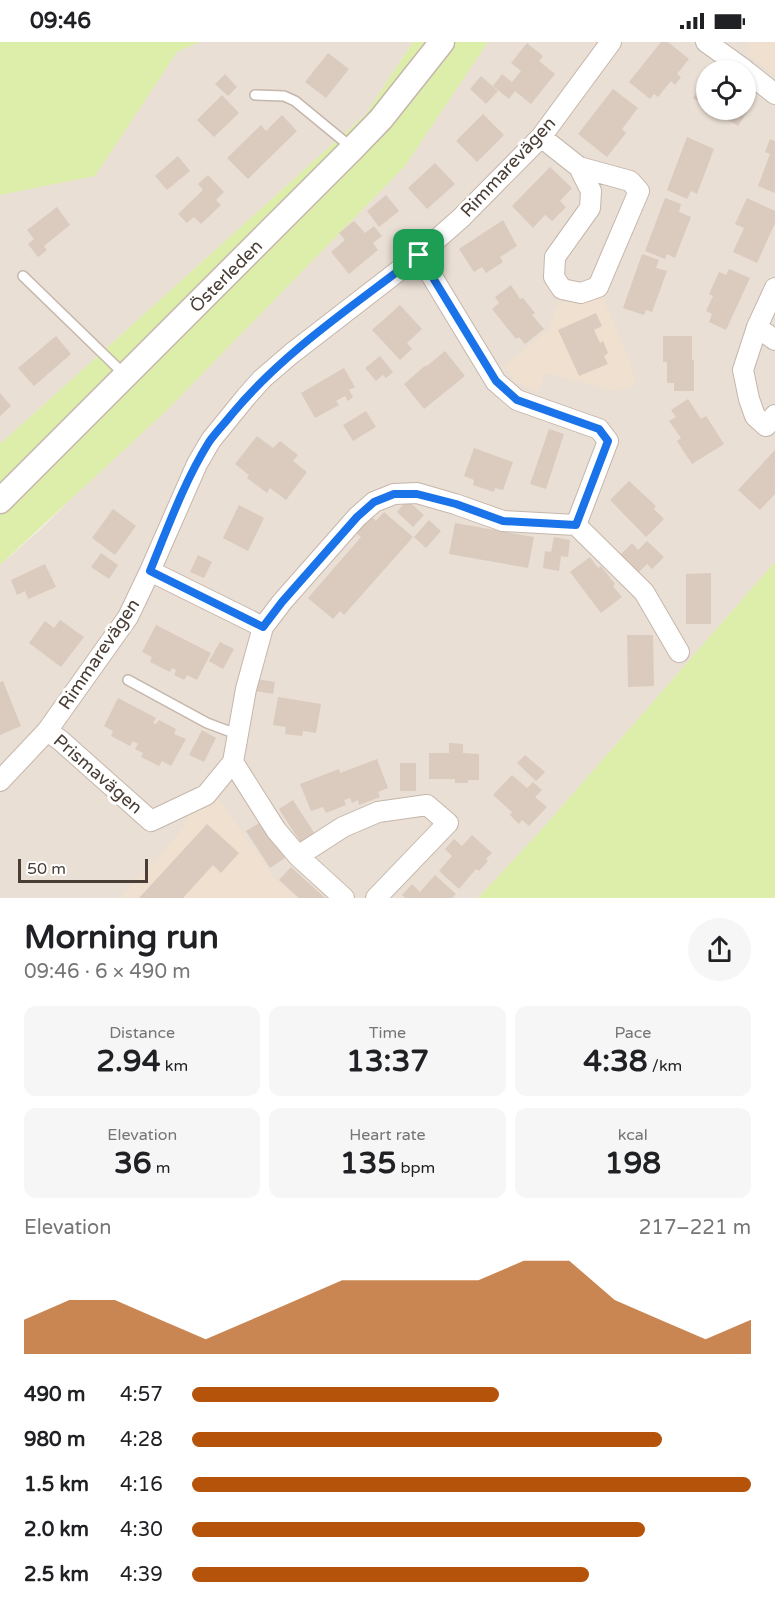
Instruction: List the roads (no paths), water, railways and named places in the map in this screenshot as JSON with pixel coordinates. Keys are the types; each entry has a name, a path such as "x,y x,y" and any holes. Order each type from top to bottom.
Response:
{"street":[{"name":"Österleden","path":"0,500 381,119 442,42"},
{"name":"Rimmarevägen","path":"0,782 47,731 128,617 196,464 211,440 246,397 262,379 291,354 419,255 461,218 542,137 611,42"},
{"path":"712,43 732,60"},
{"path":"756,79 775,94"},
{"path":"542,137 579,167 630,181 639,191 598,287 581,293 562,289 554,277 555,257 590,208 591,191 579,167"},
{"path":"419,255 496,381 517,400 599,429 608,441 576,525"},
{"path":"775,288 757,327 744,370 749,399 756,416 766,426 775,415"},
{"path":"757,327 775,340"},
{"path":"344,898 298,856 276,830 233,762 246,689 263,627 357,517 374,502 394,494 417,494 456,504 503,521 576,525 644,592 679,652"},
{"path":"150,571 263,627"},
{"name":"Prismavägen","path":"47,731 151,821 206,795 233,762"},
{"path":"298,856 343,826 378,813 427,805 448,823 376,898"}],"lane":[{"path":"255,95 284,96 295,101 352,149"},
{"path":"23,276 126,376"},
{"path":"128,680 207,723 239,735"}]}
